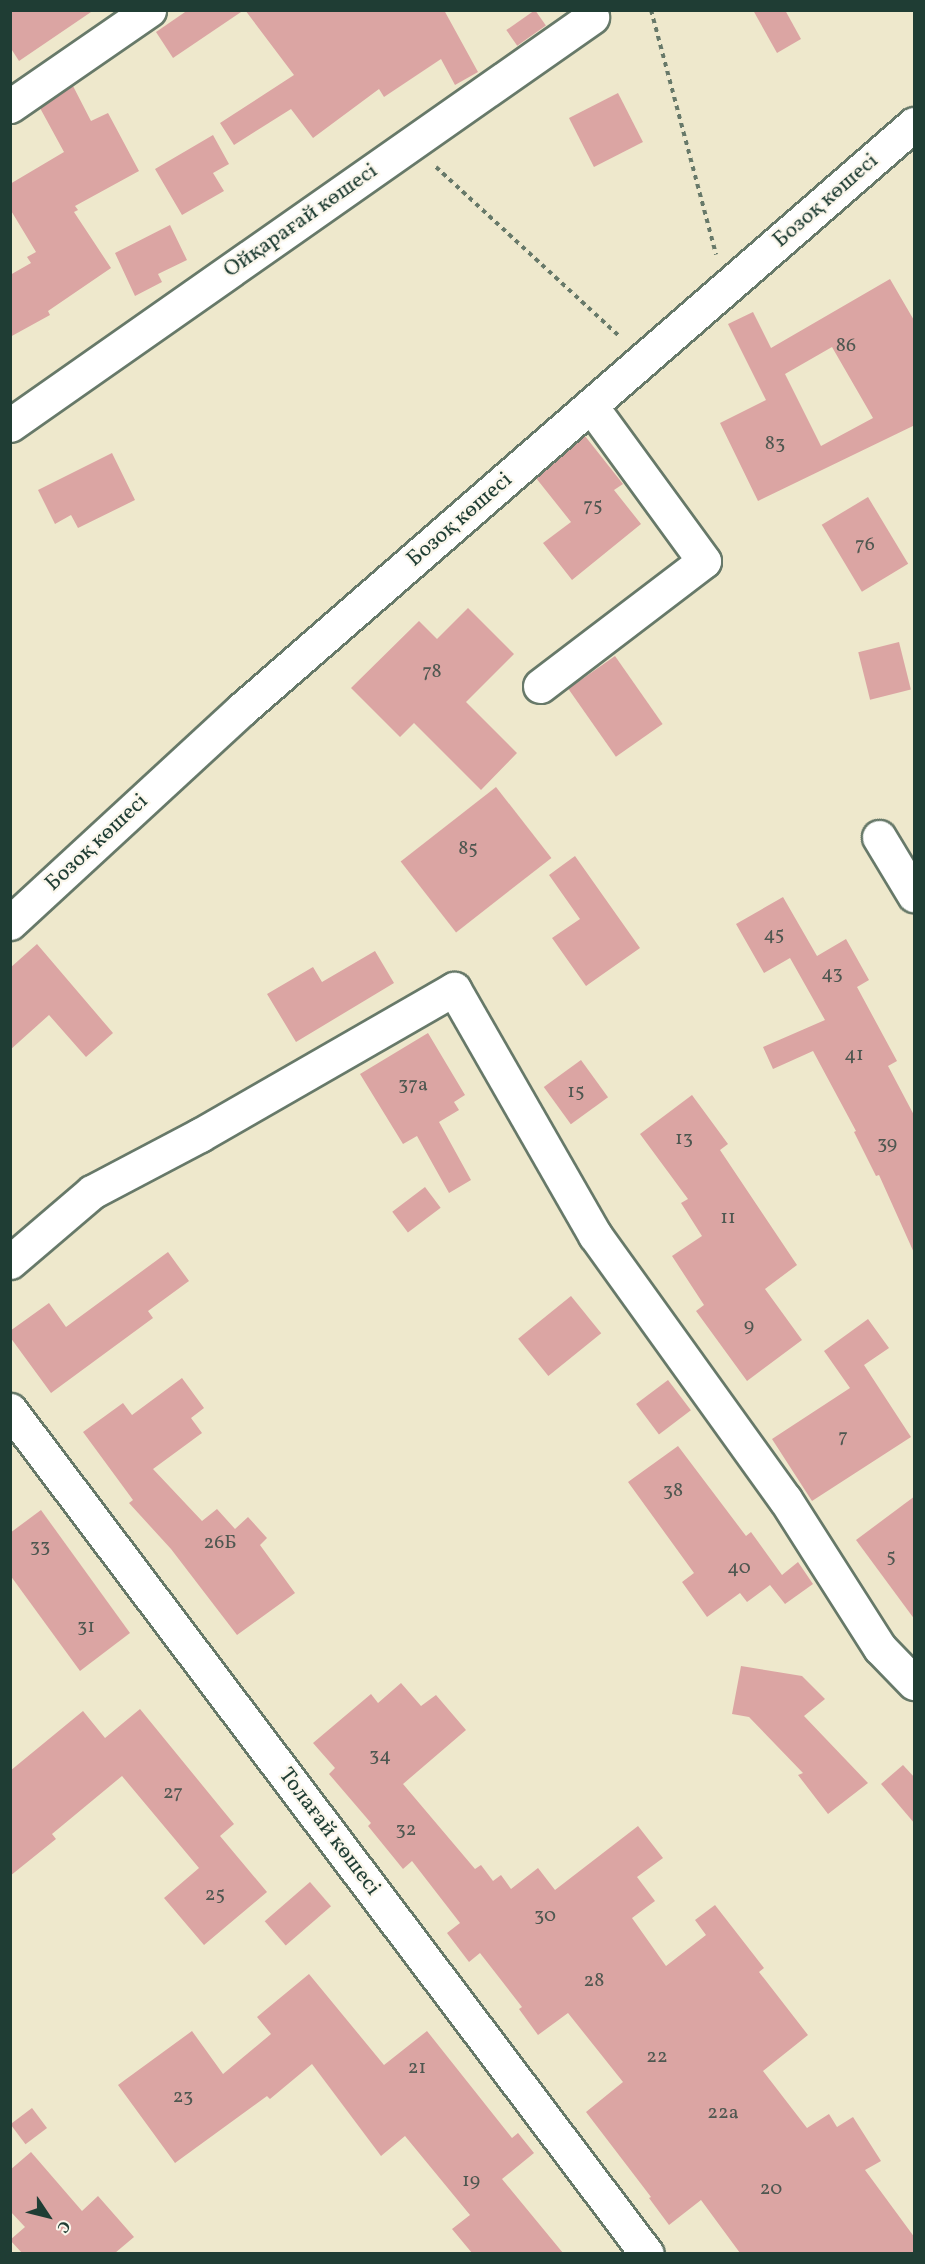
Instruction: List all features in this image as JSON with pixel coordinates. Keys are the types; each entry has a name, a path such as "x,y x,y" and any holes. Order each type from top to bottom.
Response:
{"street":[{"path":"10,106 149,10"},
{"name":"Ойқарағай көшесі","path":"10,425 592,17"},
{"name":"Бозоқ көшесі","path":"10,923 242,709 915,124"},
{"path":"540,687 705,561 591,406"},
{"path":"879,837 915,895"},
{"path":"10,1262 92,1192 200,1135 454,988 595,1235 784,1499 880,1648 915,1683"},
{"name":"Толағай көшесі","path":"10,1410 647,2253"}],"path":[{"path":"651,10 725,290"},
{"path":"411,144 645,360"}],"building":[{"path":"10,10 94,10 19,61 10,47"},
{"path":"188,10 244,10 173,58 156,32"},
{"path":"245,10 444,10 478,72 455,85 441,59 384,97 379,89 313,138 291,109 234,145 220,123 294,75"},
{"path":"535,10 546,26 517,46 506,30"},
{"path":"753,10 785,10 801,39 777,53"},
{"path":"73,86 91,121 108,113 139,171 75,206 78,210 74,212 111,268 48,311 50,315 10,337 10,275 31,263 27,257 36,252 10,209 10,184 64,152 40,108"},
{"path":"618,93 643,142 594,167 569,118"},
{"path":"213,135 229,164 213,173 224,191 182,215 155,169"},
{"path":"170,225 187,260 158,274 162,282 135,296 115,253"},
{"path":"890,279 915,322 915,425 758,501 720,423 766,400 728,324 753,312 771,348","holes":["832,347 873,418 821,446 785,374"]},
{"path":"585,436 623,484 614,490 641,524 572,580 543,543 571,522 536,478"},
{"path":"112,453 135,500 78,528 71,515 55,524 38,490"},
{"path":"868,497 908,564 862,592 822,525"},
{"path":"468,608 514,654 466,702 517,753 481,790 414,723 400,737 351,688 419,621 437,639"},
{"path":"899,642 911,690 870,700 858,652"},
{"path":"615,656 663,724 616,757 568,689"},
{"path":"496,787 551,858 456,932 401,861"},
{"path":"575,856 640,948 586,986 552,938 580,919 549,875"},
{"path":"783,897 817,956 846,939 869,980 857,987 897,1061 888,1066 915,1117 915,1255 879,1175 876,1176 854,1132 856,1131 813,1051 773,1069 763,1047 825,1020 790,958 764,973 736,924"},
{"path":"37,944 113,1033 86,1057 49,1015 10,1050 10,968"},
{"path":"375,951 394,983 296,1042 267,994 313,967 322,982"},
{"path":"428,1033 465,1095 454,1102 459,1110 439,1122 471,1180 449,1193 417,1136 403,1144 360,1074"},
{"path":"581,1060 608,1097 571,1124 544,1087"},
{"path":"692,1095 728,1144 720,1150 797,1265 765,1289 802,1340 747,1381 696,1311 704,1305 672,1256 702,1236 681,1203 688,1199 640,1134"},
{"path":"425,1187 441,1208 408,1232 392,1212"},
{"path":"168,1252 189,1281 148,1311 153,1318 51,1393 10,1337 10,1331 49,1303 66,1327"},
{"path":"571,1296 601,1333 548,1376 518,1339"},
{"path":"868,1319 889,1348 864,1365 911,1437 812,1501 772,1439 850,1388 824,1351"},
{"path":"182,1378 204,1408 191,1418 202,1433 153,1469 202,1521 217,1509 235,1529 248,1517 267,1538 260,1545 295,1593 237,1635 171,1549 129,1503 133,1500 83,1432 123,1403 132,1415"},
{"path":"668,1380 691,1410 659,1434 636,1404"},
{"path":"678,1446 746,1536 751,1532 782,1575 798,1562 813,1584 785,1604 770,1585 747,1602 740,1593 707,1617 682,1582 694,1573 628,1482"},
{"path":"915,1496 915,1620 856,1540"},
{"path":"41,1510 130,1633 80,1671 10,1575 10,1533"},
{"path":"741,1666 802,1676 825,1699 804,1716 868,1783 828,1814 798,1775 803,1773 749,1717 732,1714"},
{"path":"401,1683 421,1706 436,1695 466,1730 403,1784 475,1869 481,1865 493,1881 501,1875 511,1889 538,1868 555,1890 638,1826 663,1858 637,1877 655,1901 632,1918 666,1966 706,1935 695,1920 715,1905 764,1968 759,1972 808,2035 763,2071 807,2128 829,2114 837,2127 853,2117 881,2161 865,2170 915,2238 915,2253 740,2253 701,2200 669,2225 649,2198 651,2197 586,2112 623,2082 568,2013 538,2035 519,2009 522,2007 480,1953 469,1962 447,1933 460,1923 412,1861 403,1869 368,1826 371,1823 329,1774 335,1768 313,1743 371,1694 378,1703"},
{"path":"140,1709 234,1824 220,1836 267,1892 204,1945 164,1898 199,1868 122,1776 52,1834 56,1839 10,1876 10,1771 83,1711 105,1738"},
{"path":"903,1765 915,1778 915,1824 881,1784"},
{"path":"310,1882 331,1906 286,1946 265,1921"},
{"path":"309,1974 384,2065 427,2031 512,2138 518,2133 534,2153 502,2179 563,2253 472,2253 452,2229 470,2215 405,2136 381,2156 312,2064 270,2099 267,2096 175,2163 118,2085 192,2031 223,2074 271,2034 257,2017"},
{"path":"32,2108 47,2128 25,2144 10,2124"},
{"path":"31,2152 82,2211 98,2196 134,2237 115,2253 22,2253 10,2240 25,2227 10,2211 10,2170"}]}
